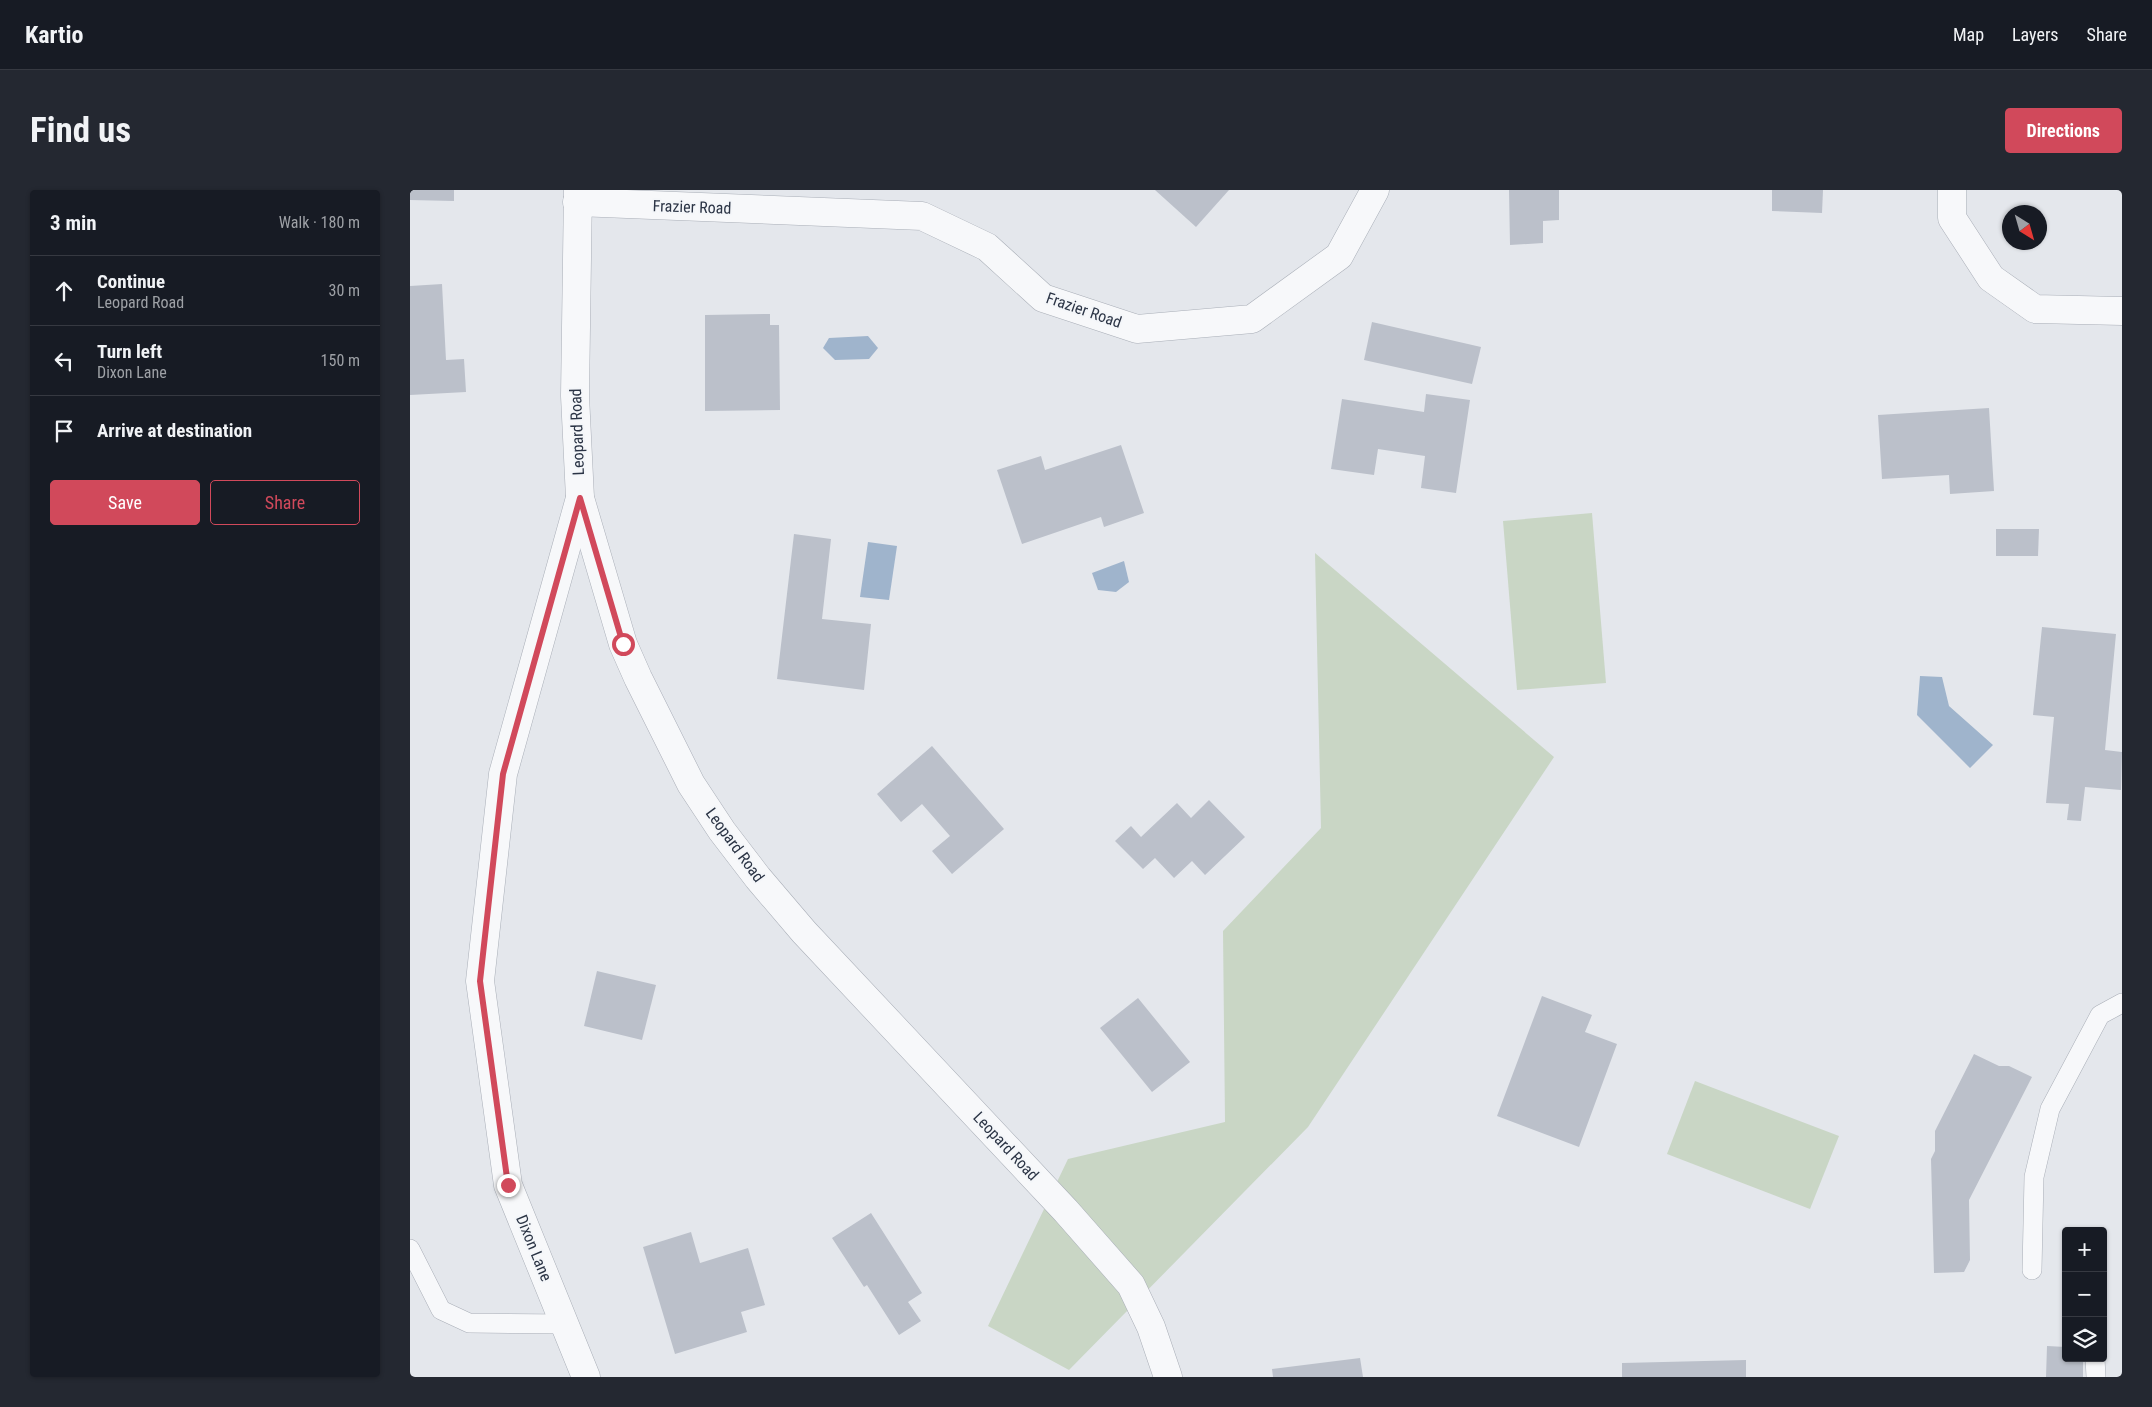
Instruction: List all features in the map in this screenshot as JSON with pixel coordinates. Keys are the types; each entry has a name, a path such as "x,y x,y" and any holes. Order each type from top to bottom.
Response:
{"street":[{"name":"Frazier Road","path":"578,196 922,216 987,247 1043,298 1137,329 1252,318 1339,256 1376,190"},
{"path":"1952,190 1952,218 1991,278 2035,309 2122,311"},
{"name":"Leopard Road","path":"578,196 575,396 580,498 626,653 691,784 722,831 804,932 1115,1265 1131,1285 1143,1308 1168,1377"},
{"name":"Dixon Lane","path":"580,498 503,774 480,981 508,1185 586,1377"}],"lane":[{"path":"2032,1270 2034,1177 2050,1109 2100,1015 2122,1002"},
{"path":"410,1249 441,1310 469,1323 565,1324"},
{"path":"2095,1362 2096,1377"}],"green space":[{"path":"1592,513 1606,683 1517,690 1503,521"},
{"path":"1315,553 1554,757 1308,1127 1069,1370 988,1326 1068,1159 1225,1122 1223,931 1321,828"},
{"path":"1695,1081 1839,1136 1810,1209 1667,1154"}],"water":[{"path":"868,336 878,348 869,359 835,360 823,348 829,338"},
{"path":"868,542 897,546 889,600 860,597"},
{"path":"1124,561 1129,582 1116,592 1098,590 1092,573"},
{"path":"1920,676 1942,677 1949,706 1993,745 1970,768 1917,715"}],"building":[{"path":"410,190 454,190 454,201 410,200"},
{"path":"1155,190 1229,190 1196,227"},
{"path":"1509,190 1559,190 1559,220 1543,221 1543,243 1510,245"},
{"path":"1772,190 1823,190 1822,213 1772,211"},
{"path":"442,284 446,360 464,359 466,392 410,395 410,286"},
{"path":"770,314 770,325 779,325 780,410 705,411 705,315"},
{"path":"1372,322 1481,347 1472,384 1364,360"},
{"path":"1426,394 1470,400 1456,493 1421,488 1425,456 1378,449 1374,475 1331,469 1342,399 1424,412"},
{"path":"1989,408 1994,491 1950,494 1949,475 1882,479 1878,415"},
{"path":"1121,445 1144,513 1104,527 1101,517 1022,544 997,470 1041,456 1045,470"},
{"path":"1996,529 2039,529 2038,556 1996,556"},
{"path":"794,534 831,539 822,619 871,624 864,690 777,679"},
{"path":"2042,627 2116,634 2105,750 2122,752 2121,790 2085,787 2081,821 2067,820 2069,804 2046,803 2054,717 2033,715"},
{"path":"932,746 1004,829 952,874 932,851 950,836 922,804 901,822 877,794"},
{"path":"1209,800 1245,837 1205,875 1192,861 1174,878 1155,858 1143,869 1115,841 1131,826 1141,837 1177,803 1191,818"},
{"path":"597,971 656,985 642,1040 584,1026"},
{"path":"1542,996 1592,1015 1585,1032 1617,1044 1579,1147 1497,1116"},
{"path":"1138,998 1190,1062 1152,1092 1100,1028"},
{"path":"1974,1054 1999,1066 2009,1066 2032,1077 1969,1200 1970,1260 1964,1272 1934,1273 1931,1159 1935,1151 1935,1131"},
{"path":"871,1213 922,1293 908,1302 921,1321 899,1335 867,1285 864,1287 832,1238"},
{"path":"691,1232 700,1263 748,1248 765,1305 741,1312 747,1332 675,1354 643,1247"},
{"path":"2047,1346 2062,1347 2062,1362 2083,1362 2083,1377 2046,1377"},
{"path":"1360,1358 1363,1377 1273,1377 1272,1369"},
{"path":"1746,1360 1746,1377 1622,1377 1622,1363"}],"route":[{"path":"508,1185 480,981 503,774 580,498 623,644"}]}
